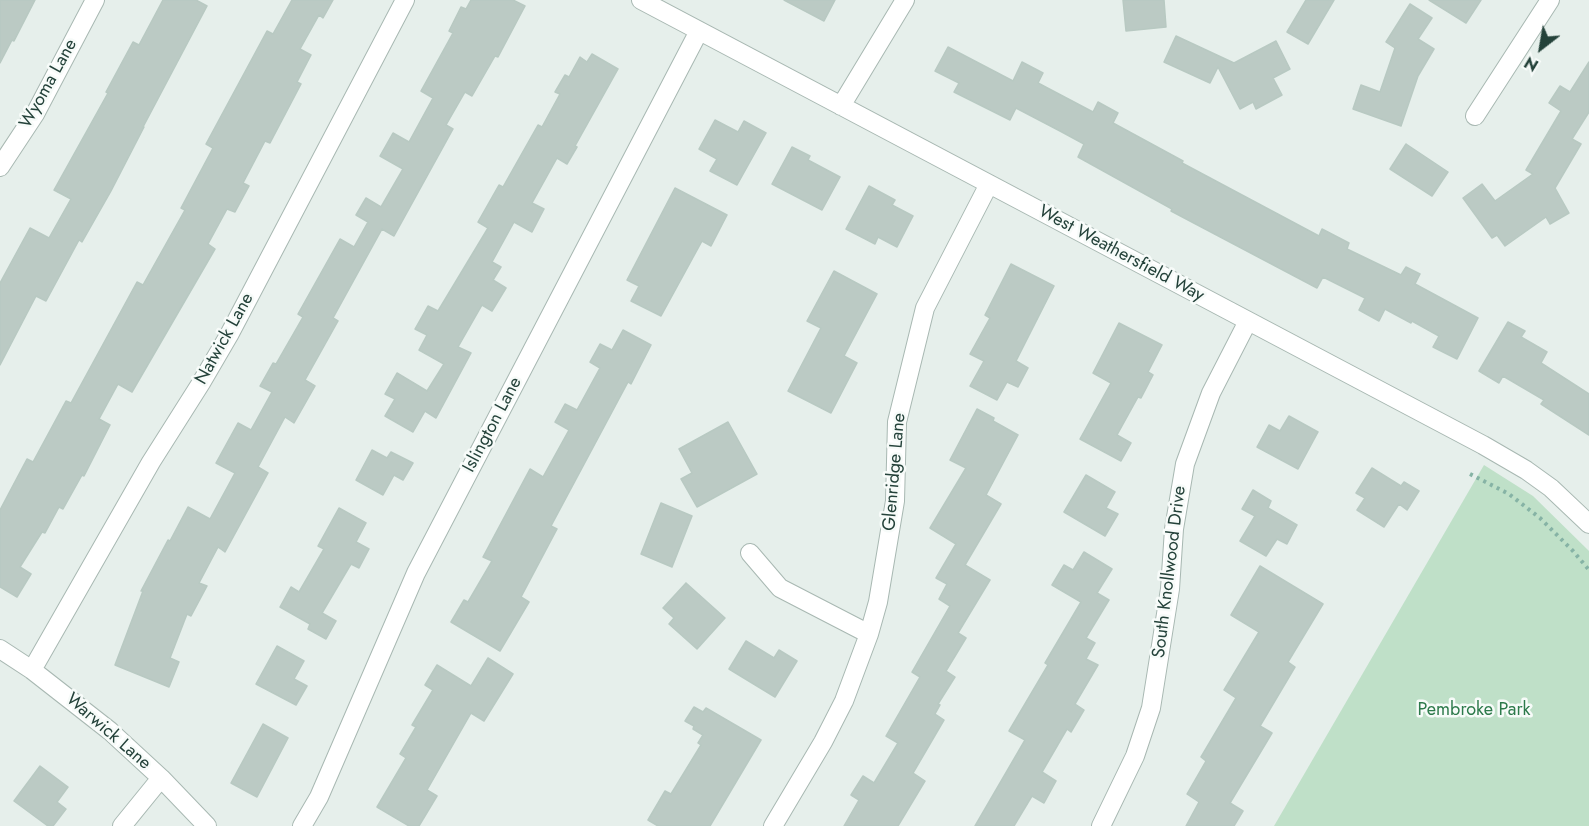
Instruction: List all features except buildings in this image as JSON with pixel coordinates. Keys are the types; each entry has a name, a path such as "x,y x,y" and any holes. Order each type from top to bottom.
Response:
{"street":[{"name":"Wyoma Lane","path":"0,166 35,114 95,0"},
{"name":"Natwick Lane","path":"32,670 151,462 229,335 405,0"},
{"name":"West Weathersfield Way","path":"641,0 1526,470 1551,488 1589,524"},
{"path":"841,106 905,0"},
{"path":"1475,116 1550,0"},
{"name":"Islington Lane","path":"302,826 326,779 416,573 699,31"},
{"name":"Glenridge Lane","path":"773,826 823,742 844,701 869,634 878,602 895,501 897,422 925,308 989,184"},
{"name":"South Knollwood Drive","path":"1101,826 1135,756 1151,708 1170,589 1174,529 1185,464 1211,393 1248,321"},
{"path":"750,553 780,588 869,634"},
{"name":"Warwick Lane","path":"0,649 32,670 110,731 161,778 207,826"},
{"path":"122,826 161,778"}],"path":[{"path":"1470,474 1509,494 1540,518 1589,570"}],"green space":[{"name":"Pembroke Park","path":"1484,465 1533,496 1589,551 1589,826 1274,826"}]}
